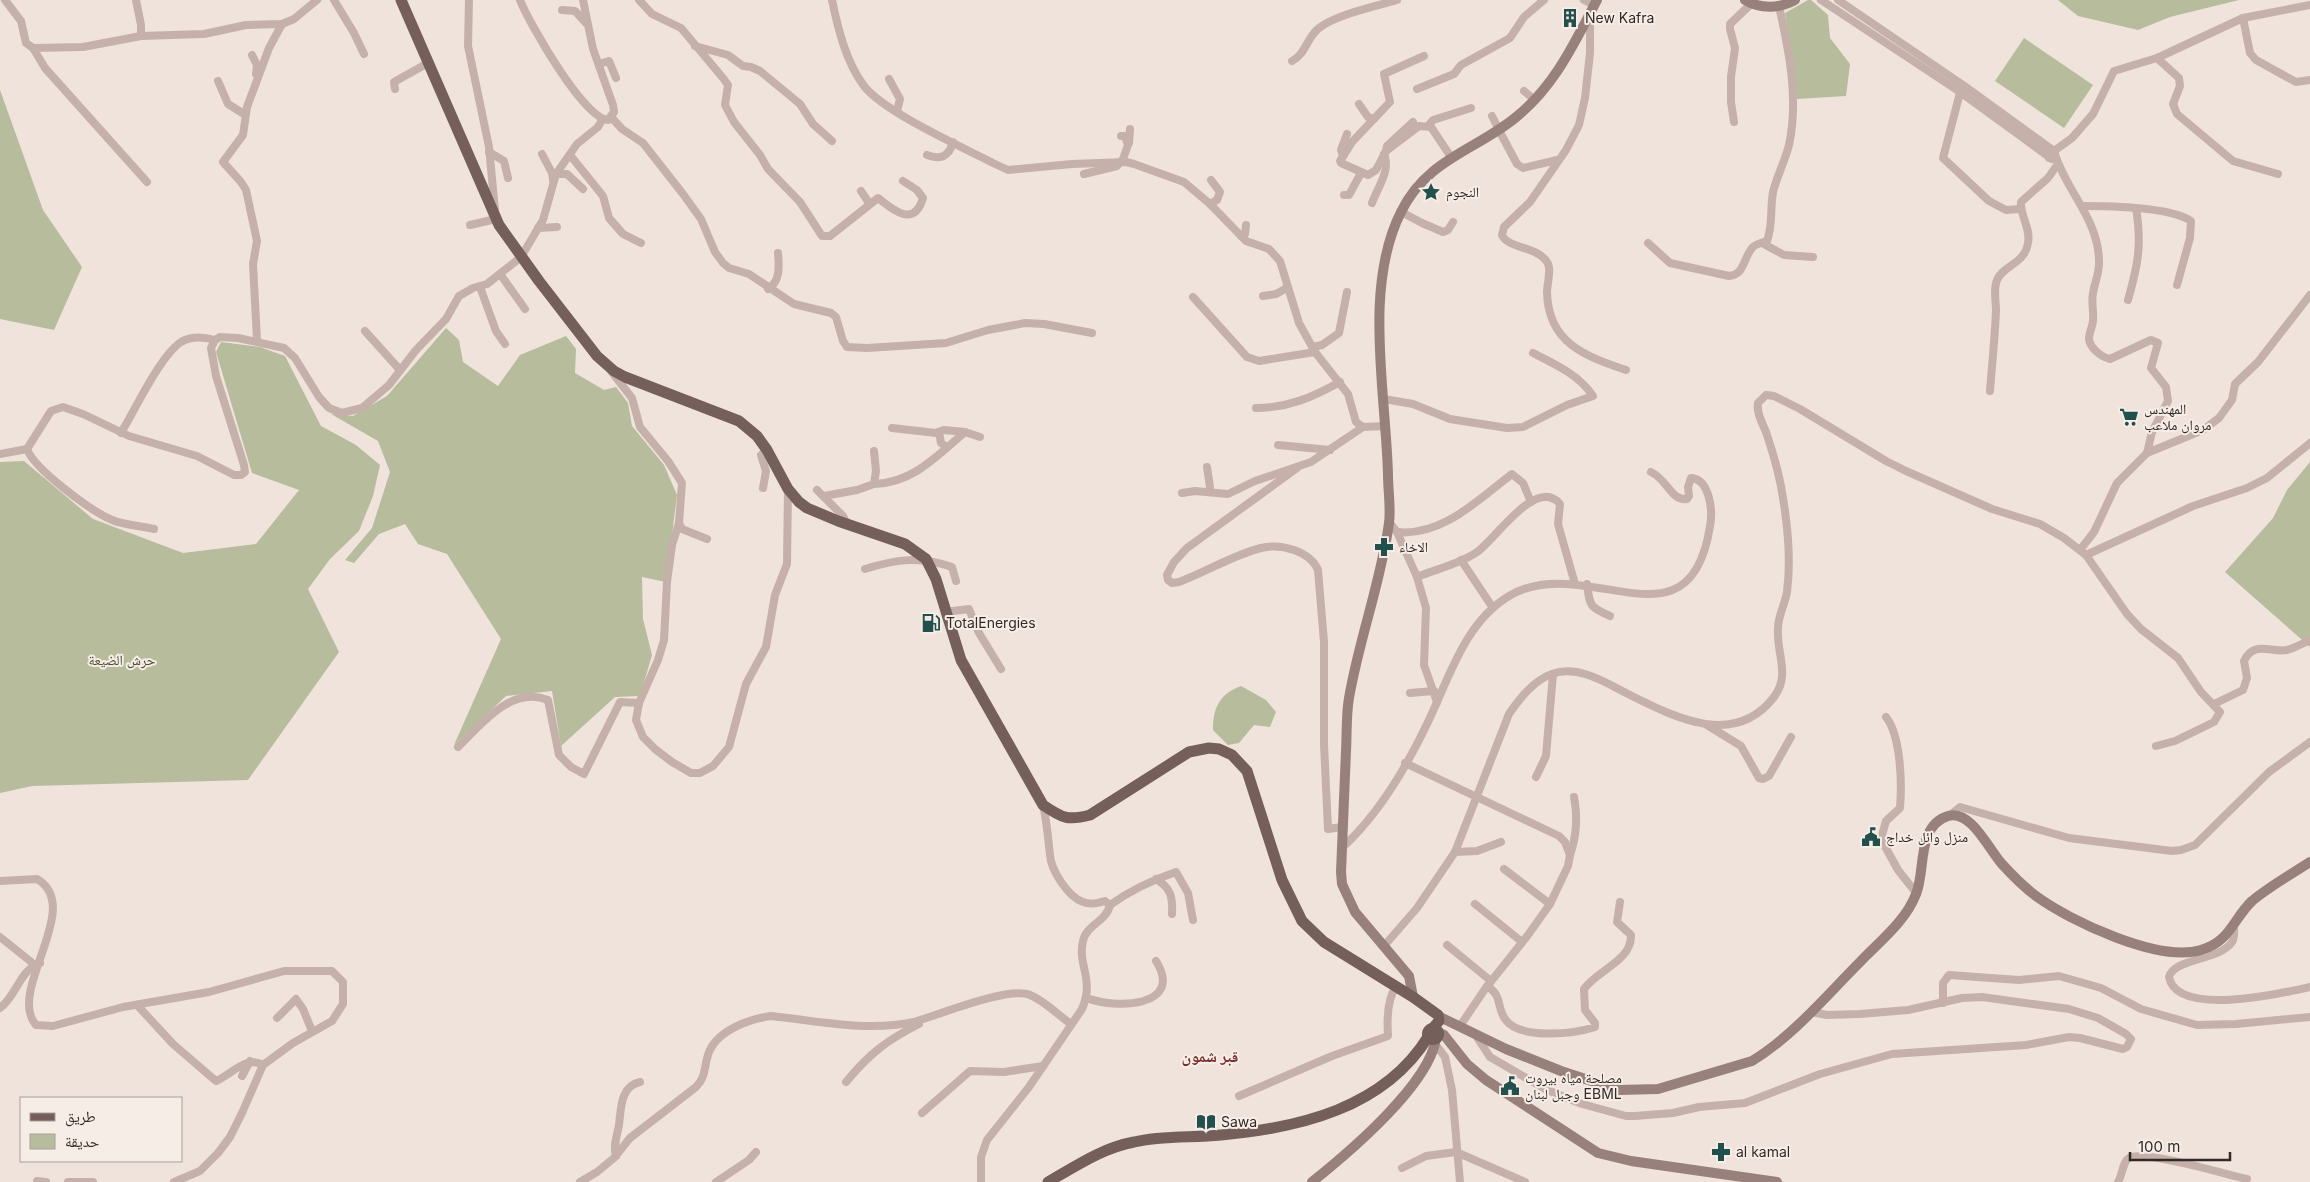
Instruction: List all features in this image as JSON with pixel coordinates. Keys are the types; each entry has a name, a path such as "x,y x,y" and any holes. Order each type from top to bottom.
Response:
{"main road":[{"path":"401,0 496,218 521,257 598,356 609,367 625,377 739,421 757,436 767,450 788,489 806,508 905,544 926,559 936,579 961,660 1043,805 1067,819 1079,818 1090,815 1189,752 1210,748 1219,749 1232,755 1247,771 1282,880 1302,921 1324,942 1413,997 1440,1017 1434,1036 1409,1065 1386,1085 1358,1101 1326,1114 1272,1130 1133,1142 1096,1154 1048,1182"}],"street":[{"path":"5,0 21,22 26,43 33,48 44,68 147,182"},
{"path":"136,0 141,25 141,36"},
{"path":"33,48 89,46 141,36 204,34 246,25 282,24 294,19 317,0"},
{"path":"334,0 364,54"},
{"path":"469,0 468,46 489,152 496,218 470,225"},
{"path":"520,0 532,25 578,96 602,120 612,118"},
{"path":"583,0 587,24 613,104 612,118 622,129 643,142 683,194 701,219 715,252 723,263 729,268 749,274 768,289 794,304 831,312 836,317 843,341 851,348 946,343 988,330 1025,324 1044,324 1092,333"},
{"path":"640,0 652,14 676,24 726,81 728,90 725,105 738,129 760,155 768,169 800,202 822,236 830,236 869,203 878,198 895,213 901,215 913,211 918,207 923,198 918,190 902,181"},
{"path":"832,0 842,39 856,73 870,93 897,111 1008,170 1121,162 1134,164 1181,180 1210,204 1246,241 1261,246 1275,254 1280,261 1295,315 1314,349 1340,382 1352,402 1354,419 1363,427"},
{"path":"1292,61 1299,57 1312,34 1320,27 1397,0"},
{"path":"1416,89 1454,74 1461,65 1510,38 1524,17 1544,0"},
{"path":"1584,0 1598,2"},
{"path":"1734,122 1731,102 1731,77 1735,48 1730,24 1748,2 1779,6 1795,0"},
{"path":"1821,0 2015,121 2054,151 2055,161 2048,178 2021,202 2020,209 2028,232 2029,242 2019,261 2001,274 1995,288 1996,308 1990,391"},
{"path":"1838,0 1962,88 2010,129 2055,161 2083,206 2099,245 2099,271 2092,294 2093,323 2089,340 2101,356 2110,359 2151,340 2158,343 2151,368 2166,387 2168,400 2152,432 2147,453"},
{"path":"1389,243 1416,196 1437,173 1529,113 1556,84 1590,25 1598,2"},
{"path":"1413,997 1409,976 1355,912 1346,896 1341,872 1349,699 1389,522 1386,426 1379,313 1380,288 1389,243 1401,211 1412,192 1426,176 1451,157 1500,132 1535,100 1559,71 1598,2"},
{"path":"2054,151 2072,138 2093,114 2114,71 2156,58 2242,18 2310,5"},
{"path":"1648,243 1670,263 1720,276 1729,276 1737,275 1742,270 1752,248 1767,241 1770,235 1773,195 1789,147 1794,109 1791,67 1779,6"},
{"path":"562,10 576,11 587,24"},
{"path":"2242,18 2250,53 2256,60 2296,82 2310,80"},
{"path":"257,340 253,264 257,241 246,190 223,162 243,135 244,114 271,42 282,24"},
{"path":"1590,25 1590,52 1583,111 1574,134 1530,202 1504,227 1502,238 1508,243 1529,249 1547,262 1549,267 1548,298 1555,325 1564,339 1586,355 1626,370"},
{"path":"695,46 728,55 743,66 760,71 800,104 813,124 832,141"},
{"path":"252,55 257,65 257,78"},
{"path":"1424,56 1384,74 1390,102 1352,142 1341,163 1361,173 1371,174 1385,153 1415,129 1428,126 1433,120 1471,108"},
{"path":"2156,58 2180,78 2180,86 2173,104 2177,114 2233,161 2278,174"},
{"path":"599,64 609,61 616,78"},
{"path":"395,89 394,82 428,63"},
{"path":"889,79 900,100 897,111"},
{"path":"218,81 228,104 244,114"},
{"path":"1962,88 1943,158 1989,201 2006,210 2020,209"},
{"path":"1524,90 1535,100"},
{"path":"1359,104 1368,117 1374,119"},
{"path":"1492,116 1517,164 1523,168 1558,160"},
{"path":"121,433 159,369 177,346 190,338 215,340 226,337 257,340 277,345 290,351 318,397 328,408 342,413 362,408 389,385 446,319 459,296 487,284 521,257 538,228 550,200 554,177 584,136 598,127 602,120"},
{"path":"2010,129 2015,121"},
{"path":"1372,202 1388,163 1385,153 1387,146 1413,122"},
{"path":"1428,126 1451,157"},
{"path":"1084,174 1117,166 1121,162 1128,145 1130,130"},
{"path":"1343,156 1341,150 1347,134"},
{"path":"1120,136 1124,136 1128,145"},
{"path":"926,155 934,158 943,157 950,152 953,142"},
{"path":"489,152 504,161 508,178"},
{"path":"542,154 554,177"},
{"path":"570,155 603,196 609,218 623,234 641,243"},
{"path":"1344,195 1349,195 1361,173"},
{"path":"554,177 567,174 583,189"},
{"path":"1210,204 1217,200 1220,192 1211,180"},
{"path":"861,191 869,203"},
{"path":"2083,206 2136,208 2187,219 2192,222 2190,238 2177,285"},
{"path":"2128,300 2140,249 2136,208"},
{"path":"1405,214 1422,224 1443,232 1448,230 1452,222"},
{"path":"1241,236 1246,234 1246,225"},
{"path":"538,228 557,227"},
{"path":"1762,243 1784,255 1813,257"},
{"path":"768,289 774,284 777,276 778,253"},
{"path":"501,271 524,309"},
{"path":"480,287 496,331 505,344"},
{"path":"1263,296 1276,294 1287,288"},
{"path":"1193,297 1247,357 1259,361 1314,349 1332,339 1339,333 1347,292"},
{"path":"2083,553 2117,483 2147,453 2203,430 2219,418 2232,400 2235,384 2258,362 2310,295"},
{"path":"365,331 400,370"},
{"path":"0,454 27,449 43,422 57,407 62,407 83,414 121,433 197,456 234,475 243,474 244,465 212,359 211,348 215,340"},
{"path":"1384,399 1414,404 1450,419 1507,428 1523,427 1567,405 1593,396 1585,384 1533,353"},
{"path":"609,367 616,380 632,398 640,426 668,461 682,483 679,523 672,545 664,640 656,666 640,703 636,720 642,737 666,758 691,773 708,770 726,752 733,736 746,684 766,647 775,595 787,564 788,489"},
{"path":"1256,408 1272,408 1296,404 1340,382"},
{"path":"1384,946 1416,908 1455,852 1509,714 1522,696 1543,678 1553,674 1569,672 1593,677 1666,713 1705,724 1728,725 1747,720 1769,703 1782,682 1783,674 1778,628 1787,593 1788,549 1783,496 1767,433 1758,412 1758,404 1766,395 1774,396 1800,409 1886,461 1992,509 2040,524 2083,553 2127,614 2141,629 2178,658 2198,688 2220,712 2214,722 2175,740 2156,746"},
{"path":"1182,493 1195,491 1228,494 1255,481 1311,462 1363,427 1386,426"},
{"path":"892,428 965,432 980,437"},
{"path":"939,432 942,443 947,447"},
{"path":"824,496 857,490 874,484 886,484 909,475 933,461 965,432"},
{"path":"2083,553 2193,506 2222,498 2267,478 2310,443"},
{"path":"1278,445 1330,450"},
{"path":"27,449 35,463 57,482 112,520 154,529"},
{"path":"763,488 766,471 761,455 767,450"},
{"path":"874,451 876,471 874,484"},
{"path":"1207,467 1209,492"},
{"path":"1297,468 1187,548 1174,562 1167,575 1168,580 1172,583 1179,582 1240,556 1271,546 1305,554 1314,561 1318,570 1324,642 1324,744 1328,829 1342,827"},
{"path":"1342,848 1376,810 1405,763 1466,641 1482,619 1493,608 1511,595 1540,584 1587,584 1634,594 1668,592 1682,587 1691,579 1701,560 1710,531 1712,518 1708,497 1702,483 1696,478 1691,478 1688,487 1689,496 1678,499 1663,480 1651,472"},
{"path":"1397,532 1420,532 1440,525 1512,474 1523,483 1530,502"},
{"path":"817,490 843,516 847,524"},
{"path":"1417,577 1460,560 1483,548 1506,523 1530,502 1545,495 1550,496 1560,504 1558,524 1575,584"},
{"path":"1389,522 1397,532 1417,577 1426,608 1425,672 1437,702"},
{"path":"679,523 682,529 707,539"},
{"path":"865,569 892,561 926,559 952,567 956,581"},
{"path":"1460,560 1493,608"},
{"path":"1587,584 1590,605 1595,610 1610,616"},
{"path":"945,612 969,609 977,605"},
{"path":"969,609 979,633 1002,669"},
{"path":"2214,704 2243,690 2247,678 2244,661 2250,652 2257,648 2287,650 2310,640"},
{"path":"1536,777 1546,756 1553,674"},
{"path":"1410,693 1434,691"},
{"path":"458,747 502,705 520,699 541,697 548,700 559,755 570,767 584,774 620,702 640,703"},
{"path":"1886,717 1892,725 1898,753 1901,793 1900,808 1886,821 1881,838 1898,870 1917,894"},
{"path":"1705,724 1741,746 1759,778 1763,779 1769,776 1791,737"},
{"path":"1440,1017 1506,1049 1561,1071 1619,1090 1658,1089 1752,1061 1766,1053 1811,1012 1892,928 1917,894 1927,838 1933,826 1950,816 1960,807 2069,838 2150,849 2182,850 2195,845 2270,772 2310,742"},
{"path":"1405,763 1559,836 1565,842 1570,855"},
{"path":"1460,1026 1489,984 1550,904 1568,866 1576,839 1577,823 1574,797"},
{"path":"1043,805 1048,830 1050,856 1064,885 1082,902 1093,904 1106,901 1110,905"},
{"path":"1950,816 1958,815 1967,820 2003,865 2036,895 2061,911 2118,938 2170,953 2186,953 2215,945 2234,926 2250,903 2266,890 2310,862"},
{"path":"1455,852 1477,851 1501,842"},
{"path":"1504,869 1550,904"},
{"path":"981,1182 981,1157 987,1140 1043,1066 1087,998 1082,943 1085,934 1109,910 1110,905 1133,890 1176,872 1188,892 1193,920"},
{"path":"0,881 38,879 49,888 53,903 48,934 37,964 29,1000 29,1013 36,1025 54,1026 123,1007 209,992 284,971 332,971 344,982 343,1004 332,1021 312,1031 263,1064 238,1121 218,1153 200,1171 174,1182"},
{"path":"1156,879 1169,889 1172,900 1172,914"},
{"path":"1447,945 1489,984 1497,994 1502,1014 1507,1022 1518,1029 1545,1033 1573,1032 1594,1027 1595,1023 1585,1010 1584,989 1595,975 1615,964 1624,954 1631,938 1631,935 1617,922 1620,902"},
{"path":"1475,904 1522,942"},
{"path":"2234,926 2234,937 2231,944 2218,952 2174,969 2169,977 2172,984 2188,996 2202,1000 2271,996 2310,987"},
{"path":"0,937 37,964"},
{"path":"1087,998 1100,1003 1113,1004 1141,1003 1151,998 1158,993 1163,984 1161,970 1156,961"},
{"path":"0,1008 12,997 21,980 37,964"},
{"path":"1942,1003 1943,983 1949,975 2019,980 2050,975 2101,988 2141,1009 2197,1025 2236,1024 2310,1017"},
{"path":"1239,1096 1332,1056 1388,1036 1388,1013 1396,987"},
{"path":"580,1182 597,1172 616,1156 630,1138 701,1082 705,1072 707,1056 713,1044 733,1028 762,1017 771,1016 803,1021 869,1026 907,1024 995,997 1021,992 1039,1000 1071,1024"},
{"path":"1474,1033 1490,1056 1547,1090 1582,1104 1626,1116 1673,1113 1699,1107 1745,1103 1820,1074 1900,1053 1992,1048 2069,1038 2080,1038 2123,1049 2127,1048 2131,1039 2126,1034 2098,1018 2069,1009 1982,997 1962,998 1908,1010 1827,1015 1811,1012"},
{"path":"276,1018 296,999 303,1009 312,1031"},
{"path":"137,1005 173,1044 216,1081 250,1062 256,1061 263,1064"},
{"path":"846,1082 870,1054 884,1043 939,1015"},
{"path":"1434,1036 1444,1035 1467,1064 1486,1080 1598,1153 1631,1161 1777,1182"},
{"path":"1434,1036 1445,1057 1452,1090 1460,1182"},
{"path":"1312,1182 1347,1154 1405,1095 1417,1079 1434,1036"},
{"path":"242,1076 250,1062"},
{"path":"922,1113 970,1071 1004,1072 1043,1066"},
{"path":"616,1156 614,1148 619,1122 620,1102 632,1087 640,1082"},
{"path":"716,1182 749,1160 756,1152"},
{"path":"1402,1168 1426,1156 1456,1152 1525,1182"},
{"path":"2118,1182 2126,1161 2132,1157 2153,1156 2247,1179"},
{"path":"37,1181 46,1182"},
{"path":"68,1182 93,1182"}],"green space":[{"path":"1811,0 1828,15 1830,38 1850,64 1846,96 1797,99 1785,13"},
{"path":"2058,0 2239,0 2170,17 2138,30 2078,16"},
{"path":"2024,38 2093,85 2064,128 1995,81"},
{"path":"0,90 43,210 82,267 54,330 0,319"},
{"path":"446,328 459,340 463,362 498,386 520,355 566,336 576,349 575,373 604,390 616,387 628,403 632,426 664,465 677,495 666,582 642,577 643,619 652,655 640,696 615,697 561,746 552,691 506,696 454,745 501,639 447,554 418,544 405,524 379,534 354,563 345,560 372,528 390,472 378,441 331,414 353,416 387,396"},
{"name":"حرش الضيعة","path":"221,342 260,347 285,356 321,426 356,445 380,465 373,496 359,531 330,559 308,589 339,652 248,780 32,786 0,793 0,462 24,461 93,519 183,553 256,544 299,490 252,473 216,352"},
{"path":"2310,462 2310,647 2225,572 2273,518 2287,490"},
{"path":"1241,686 1266,700 1276,712 1270,727 1254,725 1239,743 1228,745 1213,730 1214,715 1223,697"}],"place":[{"name":"New Kafra","path":"1570,18"},
{"name":"النجوم","path":"1431,192"},
{"name":"المهندس مروان ملاعب","path":"2129,417"},
{"name":"الاخاء","path":"1384,547"},
{"name":"TotalEnergies","path":"931,623"},
{"name":"منزل وائل خداج","path":"1871,837"},
{"name":"مصلحة مياه بيروت وجبل لبنان EBML","path":"1510,1086"},
{"name":"Sawa","path":"1206,1122"},
{"name":"al kamal","path":"1721,1152"}],"district":[{"name":"قبر شمون","path":"1210,1056"}]}
